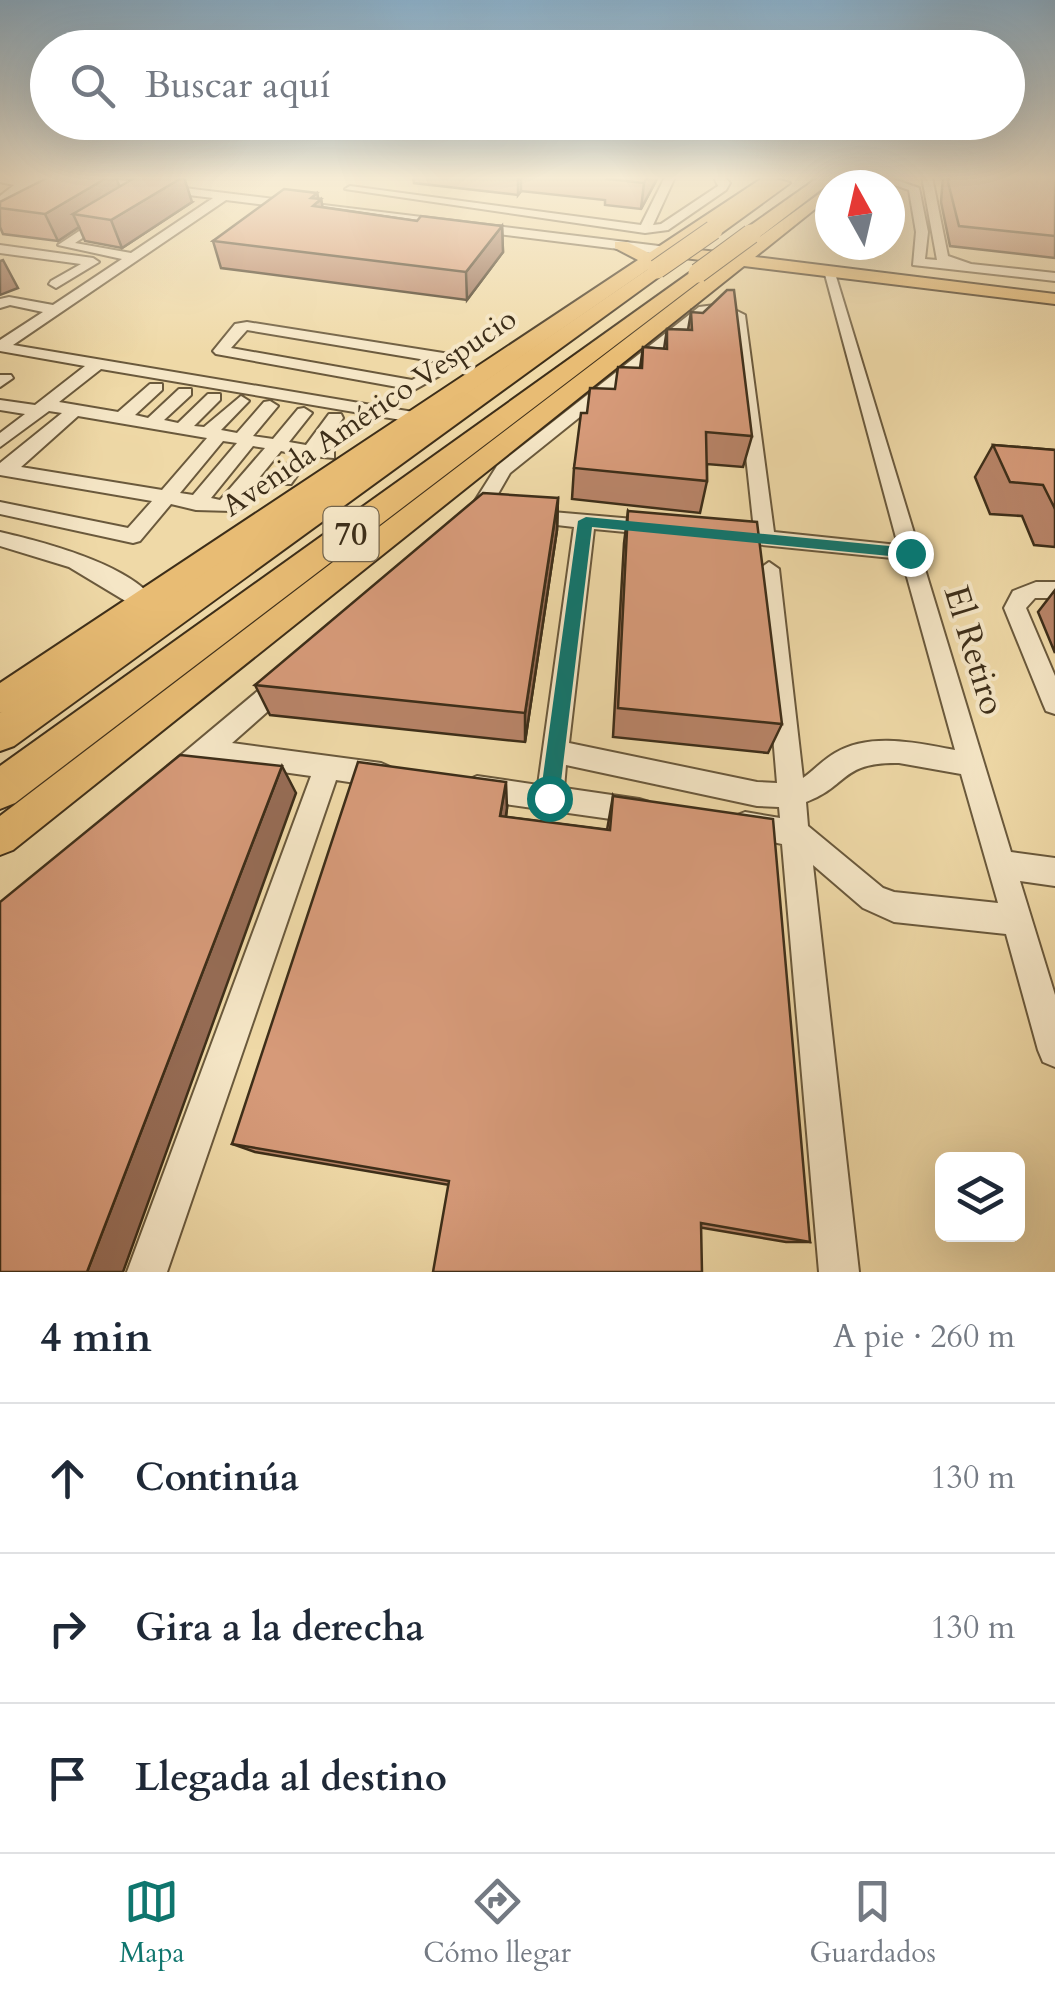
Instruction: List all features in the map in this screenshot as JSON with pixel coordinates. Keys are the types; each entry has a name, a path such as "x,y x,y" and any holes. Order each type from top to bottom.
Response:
{"highway":[{"name":"70","path":"0,734 695,236"},
{"name":"70","path":"0,790 760,236"}],"main road":[{"name":"Avenida Américo Vespucio","path":"0,700 692,236"},
{"path":"0,838 764,236"},
{"path":"621,245 640,253 735,242 738,255"},
{"path":"676,248 1055,290"},
{"path":"738,255 772,249 784,260 828,270 1055,299"}],"street":[{"path":"77,236 64,245 127,261"},
{"path":"0,348 164,236"},
{"path":"434,236 458,240"},
{"path":"571,236 676,248"},
{"path":"921,236 918,262 1055,277"},
{"path":"936,236 942,258 958,266"},
{"path":"577,237 621,245"},
{"path":"0,249 93,262 127,261"},
{"path":"56,284 93,262"},
{"name":"El Retiro","path":"828,270 1055,1050"},
{"path":"0,304 56,310"},
{"path":"498,513 503,470 704,310 723,308 738,314 767,554 839,1272"},
{"path":"247,326 458,361 414,385 286,363 221,351 240,327 247,326"},
{"path":"0,348 419,418"},
{"path":"257,391 286,363"},
{"path":"0,442 97,364"},
{"path":"122,418 156,387"},
{"path":"152,423 185,392"},
{"path":"3,469 112,393"},
{"path":"182,428 214,396"},
{"path":"0,508 132,536 241,401"},
{"path":"0,405 82,411 315,452"},
{"path":"196,504 270,406"},
{"path":"3,469 196,504 227,506 304,413"},
{"path":"284,480 315,452 335,418"},
{"path":"0,495 143,524"},
{"path":"452,536 498,513 685,531"},
{"path":"549,798 586,521"},
{"path":"725,534 767,554 910,553"},
{"path":"0,539 61,552 115,580 145,602"},
{"path":"1055,590 1025,592 1015,608 1055,704"},
{"path":"162,786 308,662"},
{"path":"206,750 401,778"},
{"path":"555,751 757,794 789,796 816,784 844,760 864,754 895,753 973,764"},
{"path":"146,1272 327,767"},
{"path":"456,786 665,814"},
{"path":"723,822 796,833 873,898 894,908 1018,920"},
{"path":"1001,864 1055,872"}],"building":[{"path":"219,236 494,236 466,272 213,241"},
{"path":"727,290 734,290 752,436 706,432 707,481 574,468 581,413 587,413 590,388 615,389 618,367 642,368 643,347 667,349 667,329 692,330 691,312 703,313"},
{"path":"993,445 1055,450 1055,509 1043,485 1010,482"},
{"path":"483,493 558,498 525,713 255,685"},
{"path":"628,511 757,522 782,724 618,708"},
{"path":"180,755 282,766 87,1272 0,1272 0,902"},
{"path":"358,762 506,782 500,816 610,830 613,796 773,819 810,1242 701,1223 702,1272 433,1272 449,1181 232,1144"}],"route":[{"path":"549,798 586,521 910,553"}]}
